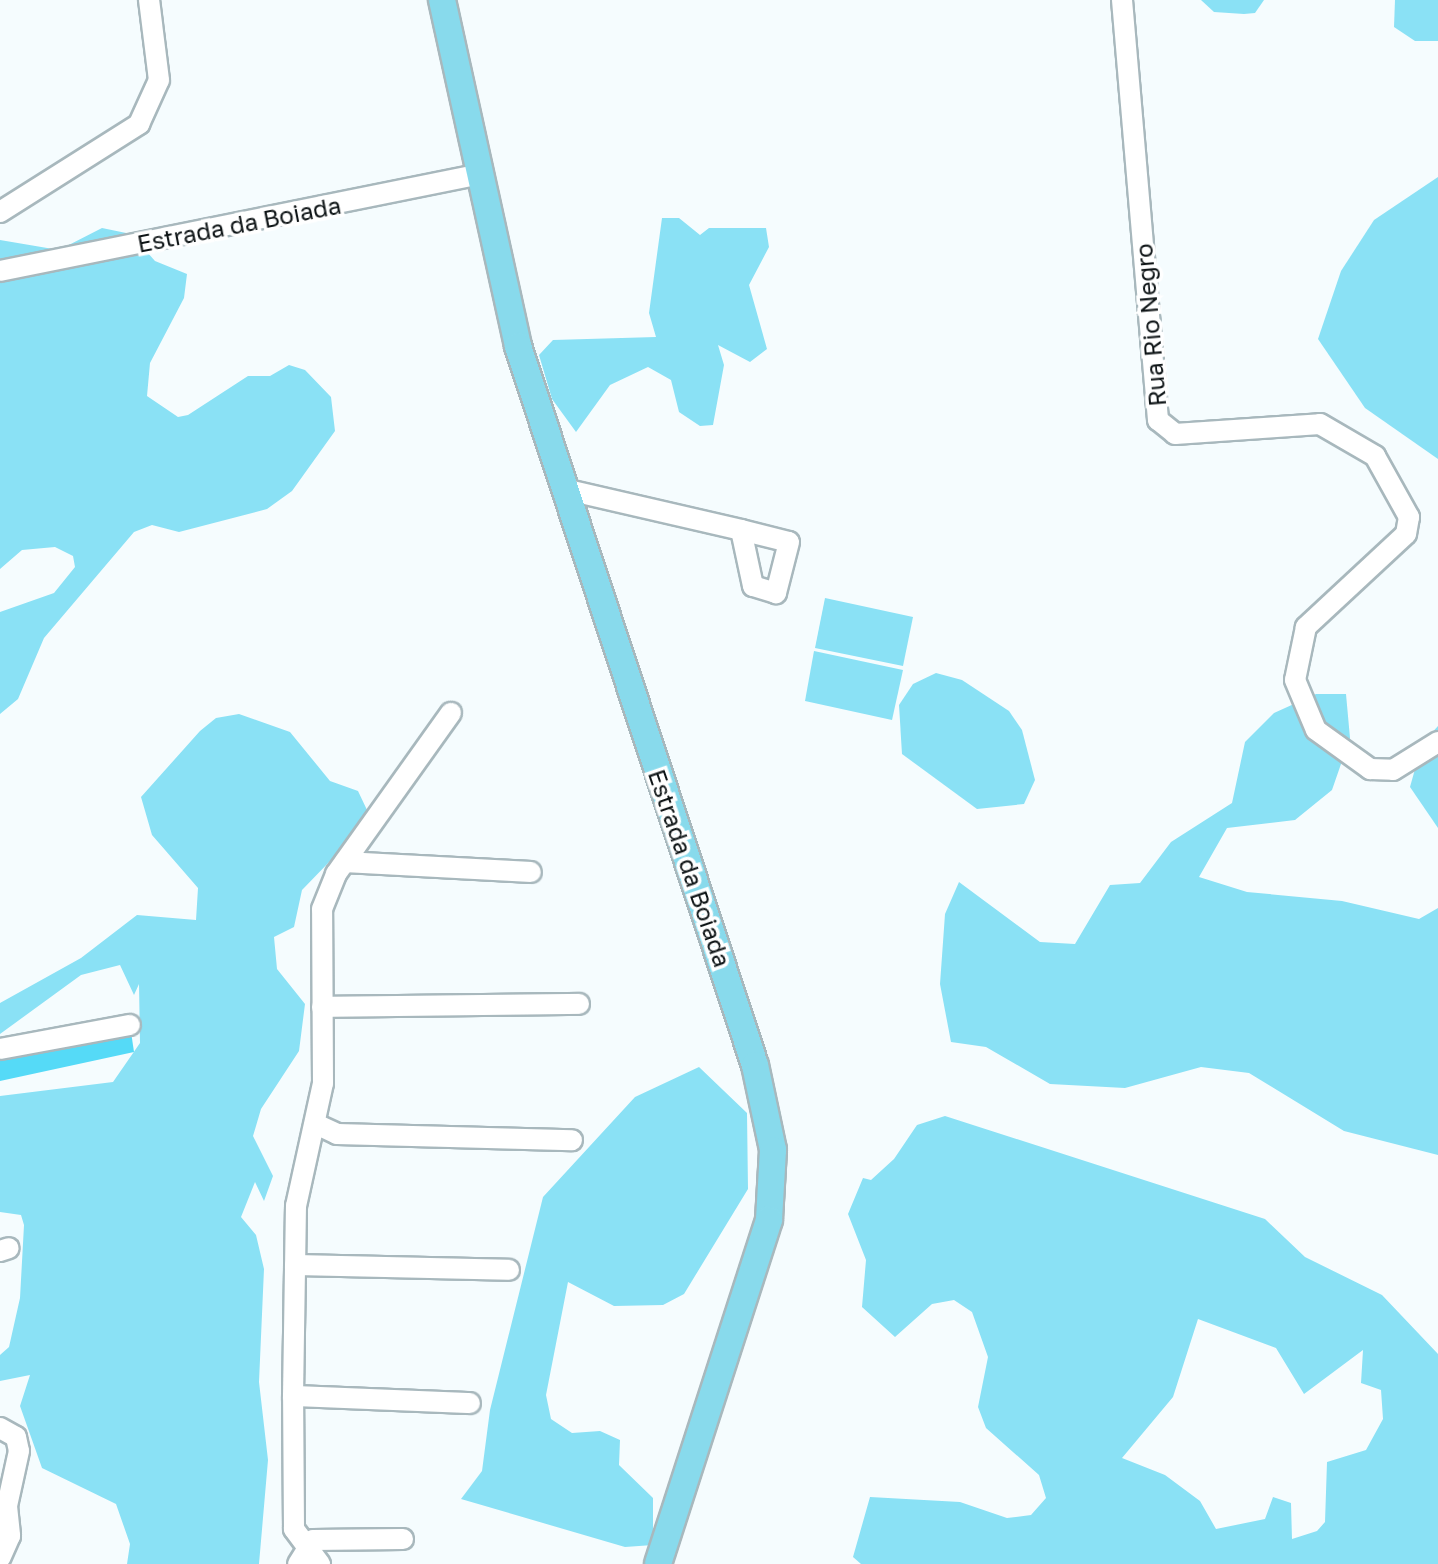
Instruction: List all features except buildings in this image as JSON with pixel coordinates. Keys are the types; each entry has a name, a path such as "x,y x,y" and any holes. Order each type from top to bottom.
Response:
{"main road":[{"name":"Estrada da Boiada","path":"442,0 477,175 518,346 568,490 755,1065 773,1150 769,1220 658,1564"}],"street":[{"path":"0,212 139,124 159,80 149,0"},
{"name":"Rua Rio Negro","path":"1122,0 1158,420 1175,434 1320,424 1375,456 1409,517 1406,534 1306,627 1295,680 1316,730 1370,769 1393,770 1438,742"},
{"name":"Estrada da Boiada","path":"0,271 477,175"},
{"path":"568,490 741,530"},
{"path":"320,1564 302,1555 294,1529 293,1396 298,1189 318,1125 322,909 345,862 451,713"},
{"path":"345,862 531,872"},
{"path":"322,1007 579,1004"},
{"path":"0,1049 130,1025"},
{"path":"318,1125 337,1134 572,1140"},
{"path":"295,1265 509,1270"},
{"path":"293,1396 470,1403"},
{"path":"0,1428 16,1437 19,1451 8,1493 10,1536 0,1558"},
{"path":"302,1555 403,1539"}],"shaded area":[{"path":"1201,0 1264,0 1255,13 1244,14 1214,12"},
{"path":"1395,0 1438,0 1438,41 1415,41 1394,27"},
{"path":"1438,177 1438,459 1365,408 1318,339 1341,271 1374,220"},
{"path":"662,218 679,218 700,235 709,228 766,228 769,247 749,285 767,349 750,362 718,345 724,365 713,425 700,426 679,412 671,380 648,367 610,385 576,432 552,399 539,355 553,340 656,337 649,313"},
{"path":"102,228 131,234 155,261 187,274 184,298 150,363 147,396 178,417 188,415 248,376 270,376 289,365 305,370 331,397 335,431 292,491 267,509 179,532 152,525 134,532 44,638 18,699 0,714 0,612 54,593 75,567 73,556 55,547 22,550 0,569 0,240 59,250"},
{"path":"825,598 913,617 903,666 815,648"},
{"path":"814,651 903,670 892,720 805,701"},
{"path":"936,673 962,680 1009,711 1022,730 1035,780 1024,804 977,809 902,754 899,705 913,684"},
{"path":"1316,694 1346,694 1350,738 1332,790 1295,820 1227,828 1199,877 1247,892 1342,901 1419,919 1438,908 1438,1155 1344,1131 1249,1073 1201,1067 1125,1088 1050,1084 986,1047 951,1042 940,984 945,914 959,882 1040,942 1075,944 1110,885 1140,883 1171,842 1232,803 1245,742 1274,713"},
{"path":"239,714 290,732 330,781 358,791 367,810 365,825 302,890 294,927 274,937 277,969 305,1004 299,1051 261,1109 253,1136 273,1176 264,1201 255,1182 241,1217 256,1235 264,1269 259,1382 268,1460 259,1564 127,1564 130,1544 116,1504 42,1468 20,1406 30,1375 0,1381 0,1355 9,1347 20,1298 24,1225 21,1215 0,1212 0,1096 113,1082 140,1043 139,984 134,995 120,965 81,975 0,1034 0,1003 81,958 137,915 196,920 198,888 152,835 141,797 200,731 216,718"},
{"path":"1438,726 1438,828 1410,787 1422,744"},
{"path":"699,1067 747,1113 748,1189 684,1294 663,1305 614,1306 568,1282 546,1395 551,1419 572,1433 600,1431 620,1440 619,1465 653,1498 653,1545 625,1547 461,1499 482,1471 490,1410 543,1197 635,1097"},
{"path":"945,1116 1265,1219 1305,1257 1382,1295 1438,1354 1438,1564 861,1564 853,1557 870,1497 960,1502 1007,1518 1031,1515 1046,1498 1039,1475 986,1428 978,1407 988,1357 972,1312 954,1300 932,1304 895,1337 862,1307 866,1260 848,1214 863,1178 871,1180 894,1159 917,1125","holes":["1198,1319 1276,1348 1304,1394 1363,1350 1361,1383 1381,1390 1383,1419 1366,1450 1327,1462 1325,1522 1317,1531 1292,1539 1291,1503 1273,1497 1265,1519 1216,1529 1200,1501 1165,1475 1122,1458 1173,1397"]}]}
